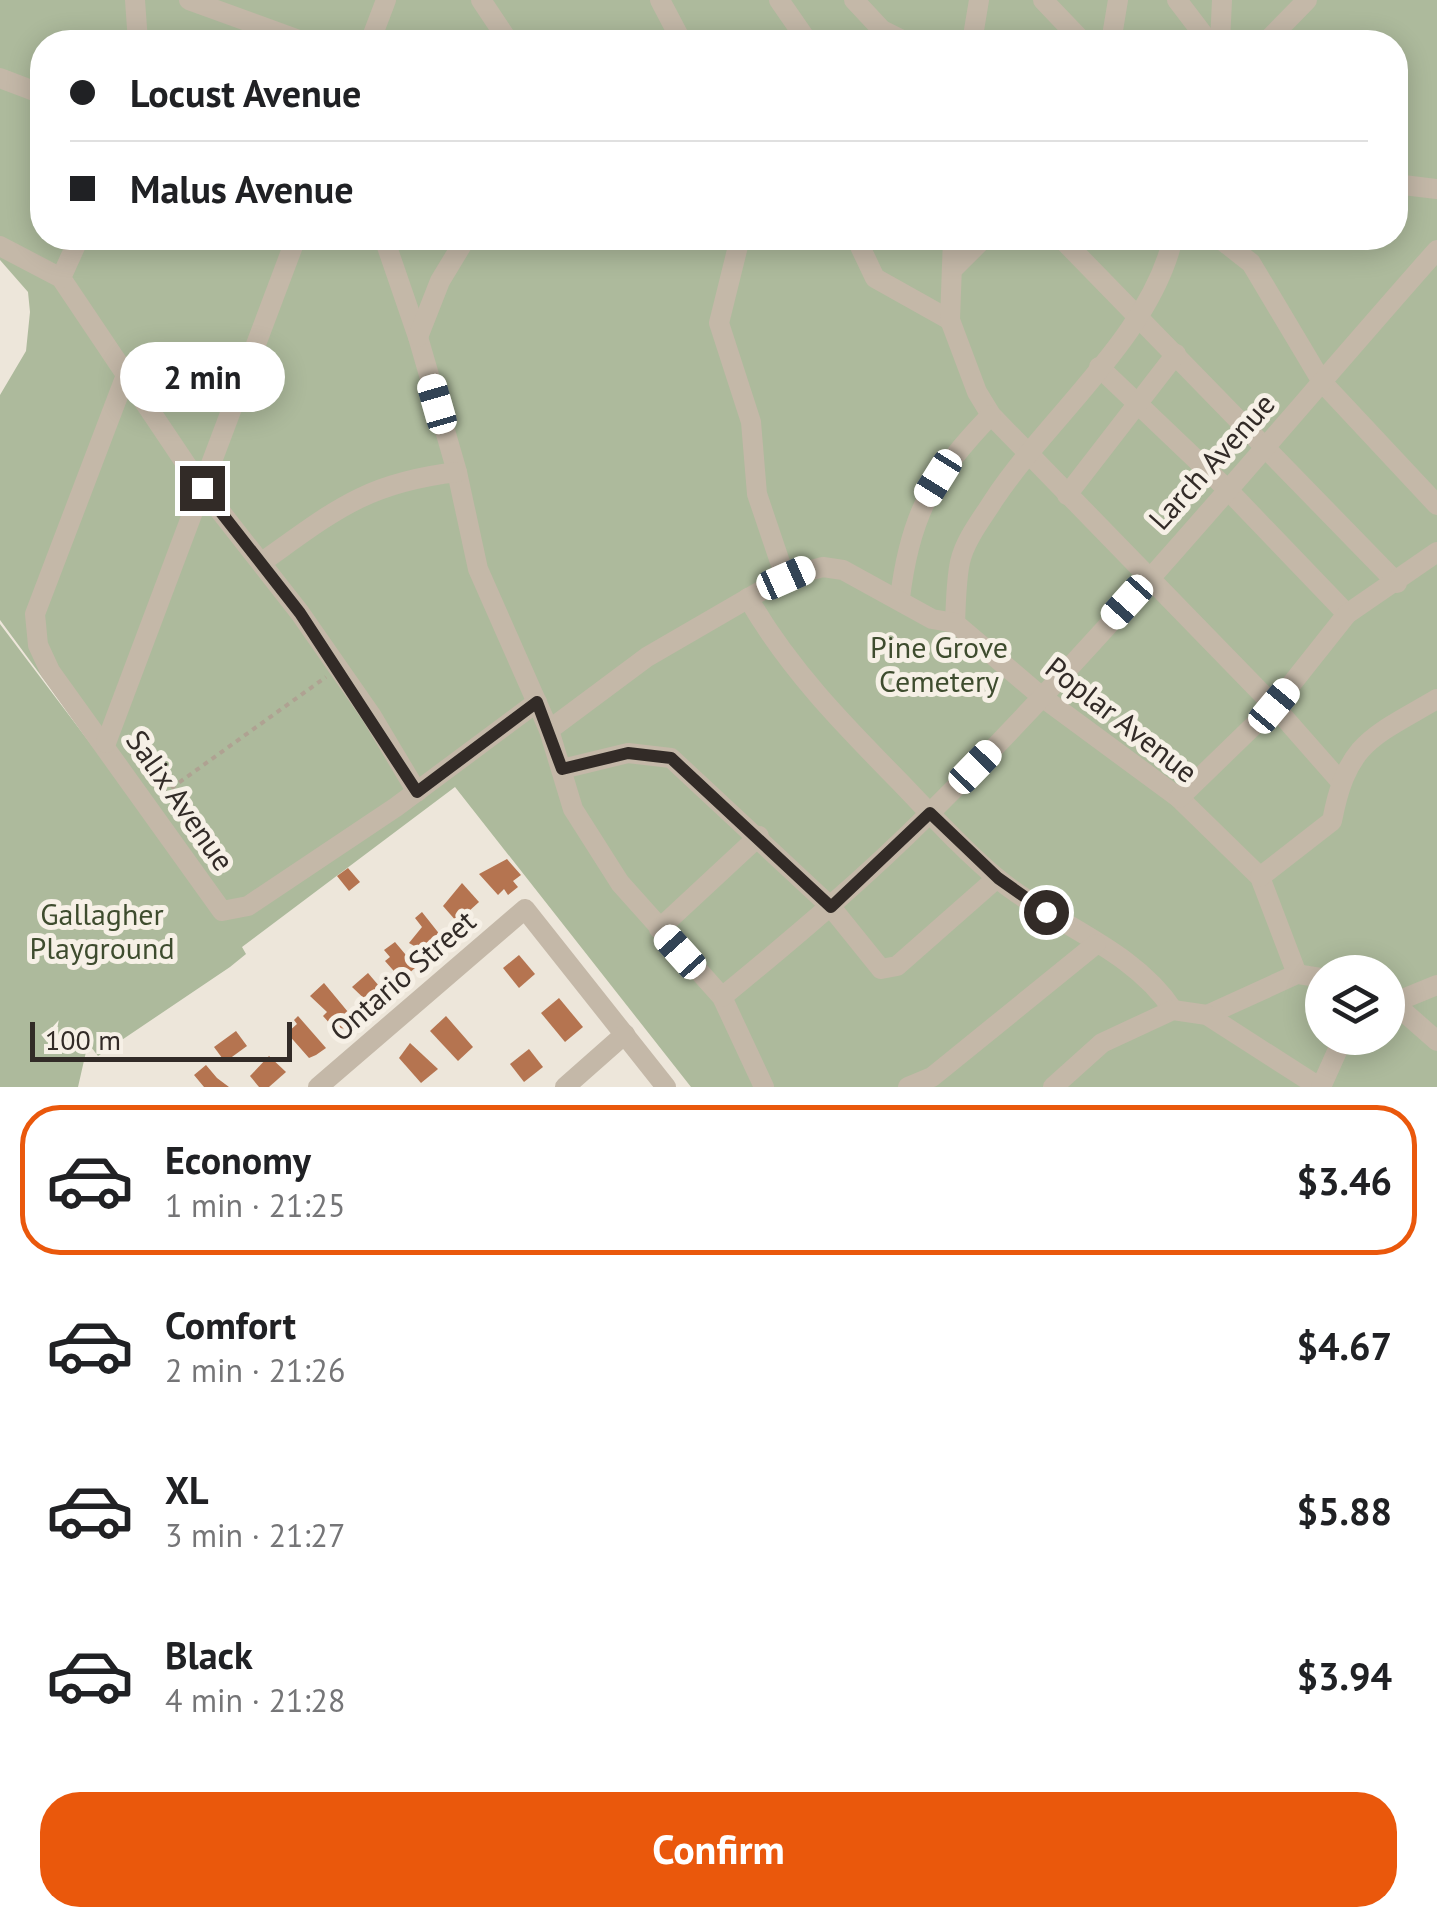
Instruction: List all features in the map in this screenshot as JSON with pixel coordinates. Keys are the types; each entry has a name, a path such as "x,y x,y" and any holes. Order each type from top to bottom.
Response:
{"street":[{"path":"136,0 137,30"},
{"path":"189,0 224,6 277,30"},
{"path":"375,30 386,0"},
{"path":"481,0 501,30"},
{"path":"660,0 676,30"},
{"path":"779,0 800,30"},
{"path":"854,0 882,30"},
{"path":"974,30 979,0"},
{"path":"1042,0 1071,30"},
{"path":"1113,30 1118,0"},
{"path":"1177,0 1200,30"},
{"path":"1221,30 1222,0"},
{"path":"1277,30 1306,0"},
{"path":"0,78 30,89"},
{"path":"1408,186 1437,190"},
{"path":"0,246 61,278 202,488 262,562 339,670 417,792"},
{"path":"61,278 74,250"},
{"path":"106,744 291,250"},
{"path":"388,250 418,337 478,569 549,730 573,808 592,843 659,928 722,998 764,1087"},
{"path":"418,337 440,281 459,250"},
{"path":"737,250 719,324 751,422 756,494 786,578"},
{"path":"861,250 874,278 950,320"},
{"path":"954,250 950,320 977,392 991,415 1274,706 1331,766 1340,782"},
{"path":"955,267 972,250"},
{"path":"1073,250 1397,583"},
{"path":"955,623 960,559 1026,454 1138,318 1157,288 1170,250"},
{"path":"1234,250 1251,263 1322,382 1437,505"},
{"name":"Larch Avenue","path":"722,998 831,907 930,813 1042,697 1437,250"},
{"path":"1067,495 1176,354"},
{"path":"1098,367 1228,490 1347,614"},
{"name":"Salix Avenue","path":"126,375 34,628 50,671 222,911 248,906 417,792 537,702"},
{"path":"900,598 907,543 923,502 991,415"},
{"path":"262,562 340,507 379,486 456,472"},
{"path":"1178,798 1274,706 1347,614 1437,552"},
{"name":"Poplar Avenue","path":"549,730 647,657 748,598 786,578 823,566 842,570 932,618 955,623 1042,697 1178,798 1260,876 1298,974"},
{"path":"748,598 799,677 930,813 998,878 1096,944 1130,962 1155,984 1173,1010"},
{"path":"1260,876 1332,821 1340,782 1357,750 1437,699"},
{"path":"562,769 628,753 671,758 759,836 831,907 868,955 889,970 998,878"},
{"path":"659,928 759,836"},
{"name":"Ontario Street","path":"318,1087 525,909 625,1034"},
{"path":"908,1087 932,1077 1096,944"},
{"path":"1207,1015 1298,974 1305,975"},
{"path":"1405,999 1437,985"},
{"path":"1053,1087 1102,1043 1173,1010 1207,1015 1320,1087 1334,1055"},
{"path":"1405,1016 1437,1042"},
{"path":"565,1087 625,1034 666,1087"}],"path":[{"path":"147,806 339,670"}],"green space":[{"name":"Pine Grove Cemetery","path":"0,0 1437,0 1437,1087 691,1087 455,787 242,947 246,954 230,967 98,1056 88,1043 78,1087 0,1087 0,624 115,776 0,620 0,395 26,351 28,292 0,260"}],"building":[{"path":"507,859 521,875 513,881 518,887 508,895 504,889 498,895 479,874"},
{"path":"348,868 360,882 349,891 337,876"},
{"path":"462,883 479,902 457,922 443,906"},
{"path":"422,912 441,936 423,951 409,943 422,927 415,918"},
{"path":"395,942 416,967 405,977 400,978 385,961 390,957 384,950"},
{"path":"519,955 535,974 519,988 503,968"},
{"path":"368,973 385,993 371,1005 352,987"},
{"path":"324,983 353,1018 345,1029 332,1026 323,1016 327,1012 310,996"},
{"path":"559,998 583,1027 565,1042 541,1013"},
{"path":"298,1016 326,1048 309,1058 287,1033 297,1024 294,1020"},
{"path":"446,1016 473,1047 458,1061 430,1031"},
{"path":"236,1031 247,1046 225,1062 214,1047"},
{"path":"410,1043 438,1069 421,1083 399,1058"},
{"path":"529,1049 543,1067 524,1082 510,1064"},
{"path":"269,1056 286,1072 269,1087 259,1087 250,1076"},
{"path":"206,1065 229,1087 204,1087 194,1075"}],"route":[{"path":"202,488 300,613 417,792 537,702 562,769 628,753 671,758 718,797 831,907 930,813 998,878 1046,912"}],"park label":[{"name":"Gallagher Playground","path":"102,930"}]}
